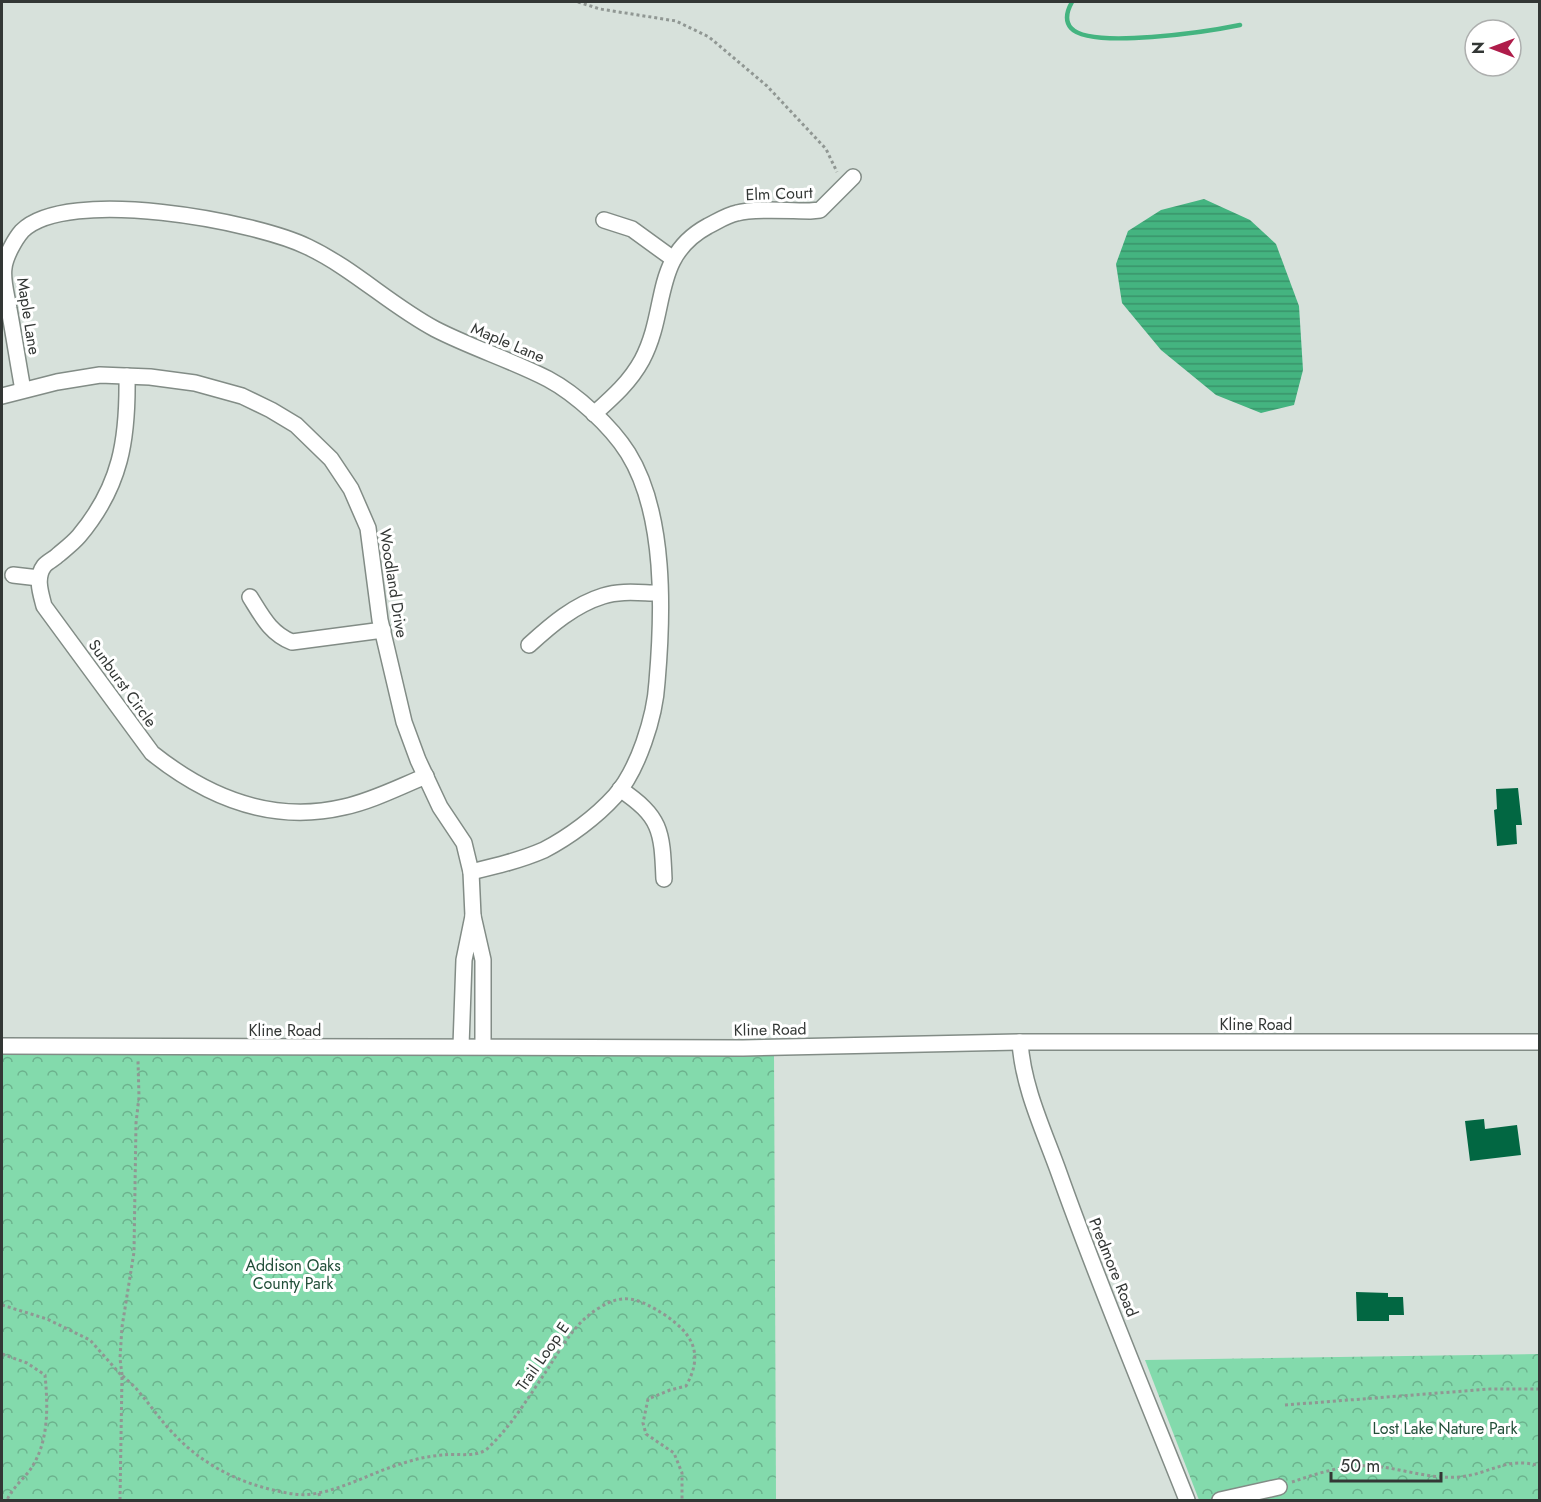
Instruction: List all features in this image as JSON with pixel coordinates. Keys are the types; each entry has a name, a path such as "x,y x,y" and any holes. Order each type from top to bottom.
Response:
{"street":[{"name":"Elm Court","path":"594,414 624,387 642,359 653,333 672,258 687,239 722,218 740,212 820,210 849,182"},
{"name":"Maple Lane","path":"23,390 4,267 21,232 39,219 60,214 92,210 151,211 202,217 268,232 304,244 332,259 369,283 404,311 434,328 468,346 551,381 602,421 628,454 644,489 657,540 659,655 656,695 650,723 634,764 617,794 590,820 545,849 511,862 471,872"},
{"path":"604,220 632,229 672,258"},
{"name":"Woodland Drive","path":"2,396 100,375 150,377 195,384 242,396 296,425 331,459 351,489 368,528 383,630 404,723 440,807 464,843 471,872 473,916 483,960 483,1046"},
{"path":"13,575 39,578 43,566 77,538 98,512 124,444 127,376"},
{"name":"Sunburst Circle","path":"39,578 44,606 152,753 171,768 228,800 271,811 308,811 343,807 381,795 426,776"},
{"path":"530,645 555,621 604,596 626,592 659,593"},
{"path":"250,597 269,628 280,637 292,642 383,630"},
{"path":"620,789 642,804 655,820 661,835 664,879"},
{"name":"Woodland Drive","path":"461,1046 464,960 473,916"},
{"name":"Kline Road","path":"2,1046 743,1048 1020,1042 1539,1042"},
{"name":"Predmore Road","path":"1020,1042 1027,1083 1067,1197 1187,1500"},
{"path":"1220,1500 1279,1486"}],"path":[{"path":"578,2 600,9 676,21 709,37 767,86 826,149 849,182"},
{"path":"120,1500 122,1375 120,1358 122,1327 134,1252 136,1123 139,1089 137,1047"},
{"name":"Trail Loop E","path":"2,1305 47,1319 90,1340 137,1389 171,1432 219,1471 277,1491 301,1496 320,1493 408,1461 444,1455 474,1455 486,1450 520,1409 561,1346 587,1316 611,1301 638,1299 677,1323 693,1343 694,1373 686,1386 648,1399 643,1423 646,1434 674,1453 682,1473 682,1500"},
{"path":"2,1354 27,1363 45,1375 46,1390 44,1442 31,1469 7,1500"},
{"path":"1285,1405 1490,1389 1539,1389"},
{"path":"1279,1486 1305,1477 1360,1466 1443,1478 1478,1474 1512,1462 1529,1462 1539,1466"},
{"path":"320,1493 320,1500"}],"green space":[{"name":"Addison Oaks County Park","path":"2,1045 774,1053 776,1500 2,1500"},
{"name":"Lost Lake Nature Park","path":"1539,1354 1539,1500 1199,1500 1145,1360"}],"shaded area":[{"path":"1204,199 1250,220 1276,244 1299,306 1303,370 1294,405 1261,413 1216,395 1161,350 1122,303 1116,264 1128,231 1161,210"}],"building":[{"path":"1518,788 1522,825 1516,825 1517,844 1497,846 1494,810 1497,809 1496,789"},
{"path":"1484,1119 1485,1129 1517,1125 1521,1155 1470,1161 1465,1121"},
{"path":"1356,1292 1388,1293 1388,1297 1403,1297 1404,1315 1389,1315 1389,1321 1357,1321"}],"waterway":[{"path":"1072,2 1067,18 1071,28 1083,34 1101,38 1152,37 1240,25"}]}
